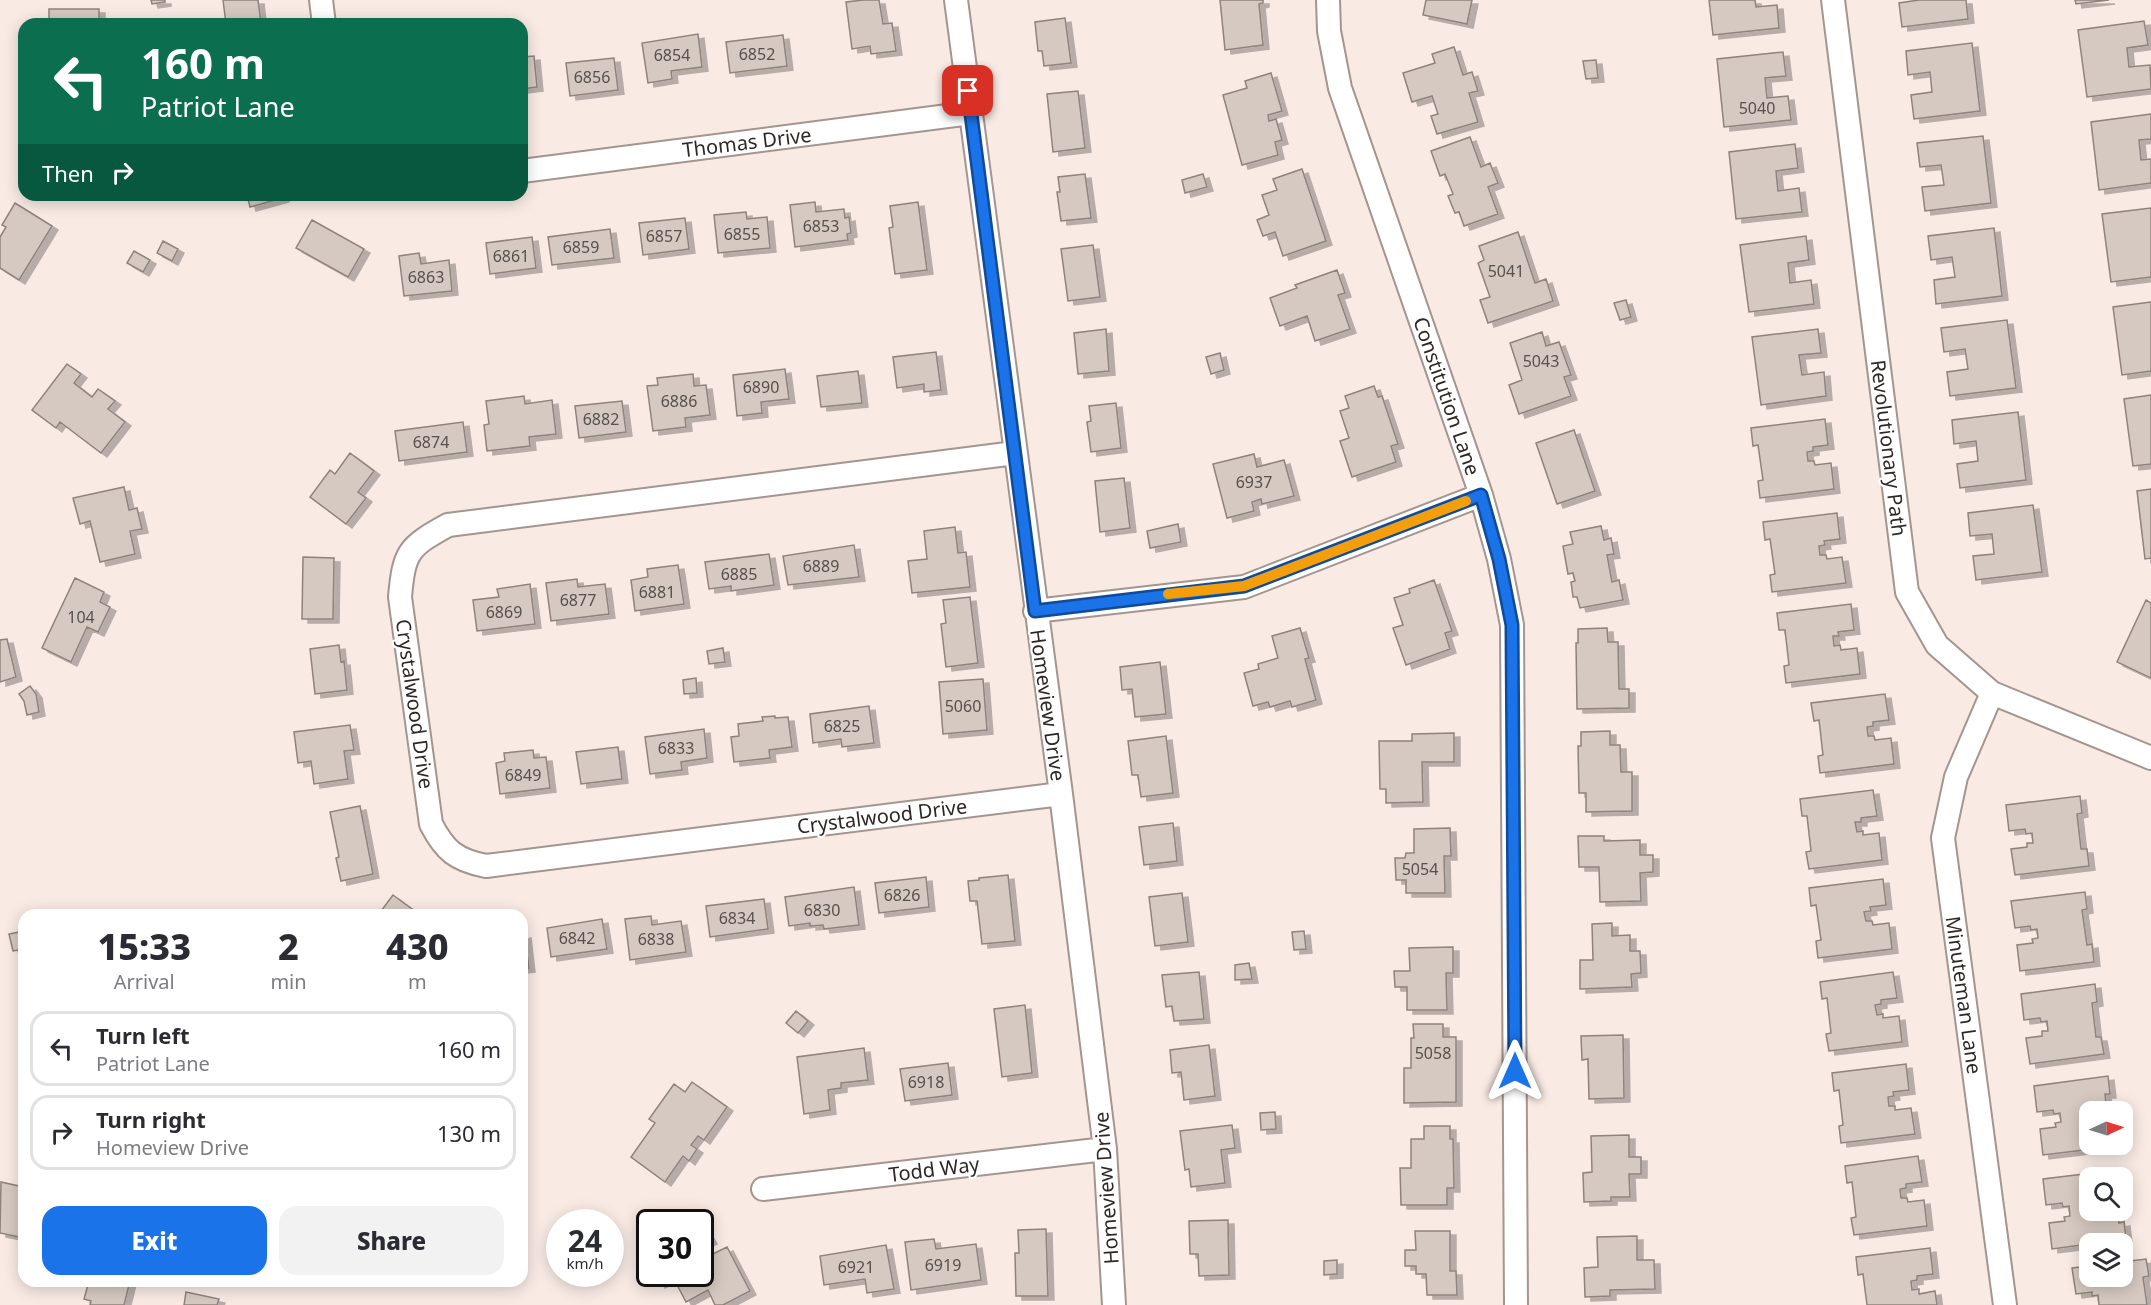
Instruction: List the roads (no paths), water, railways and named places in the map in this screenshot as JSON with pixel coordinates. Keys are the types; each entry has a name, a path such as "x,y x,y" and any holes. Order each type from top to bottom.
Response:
{"street":[{"path":"321,0 323,18"},
{"name":"Homeview Drive","path":"956,0 1061,794 1105,1149 1114,1305"},
{"name":"Constitution Lane","path":"1328,0 1329,31 1340,88 1481,495 1499,559 1512,625 1516,1305"},
{"name":"Revolutionary Path","path":"1833,0 1907,592 1937,645 1992,693 2151,758"},
{"name":"Thomas Drive","path":"528,170 971,113"},
{"name":"Crystalwood Drive","path":"1016,453 448,525 414,546 403,567 400,597 431,824 441,843 465,862 486,866 1061,794"},
{"path":"1035,611 1244,586 1481,495"},
{"name":"Minuteman Lane","path":"1992,693 1956,777 1943,838 2005,1305"},
{"name":"Todd Way","path":"763,1189 1105,1149"}]}
